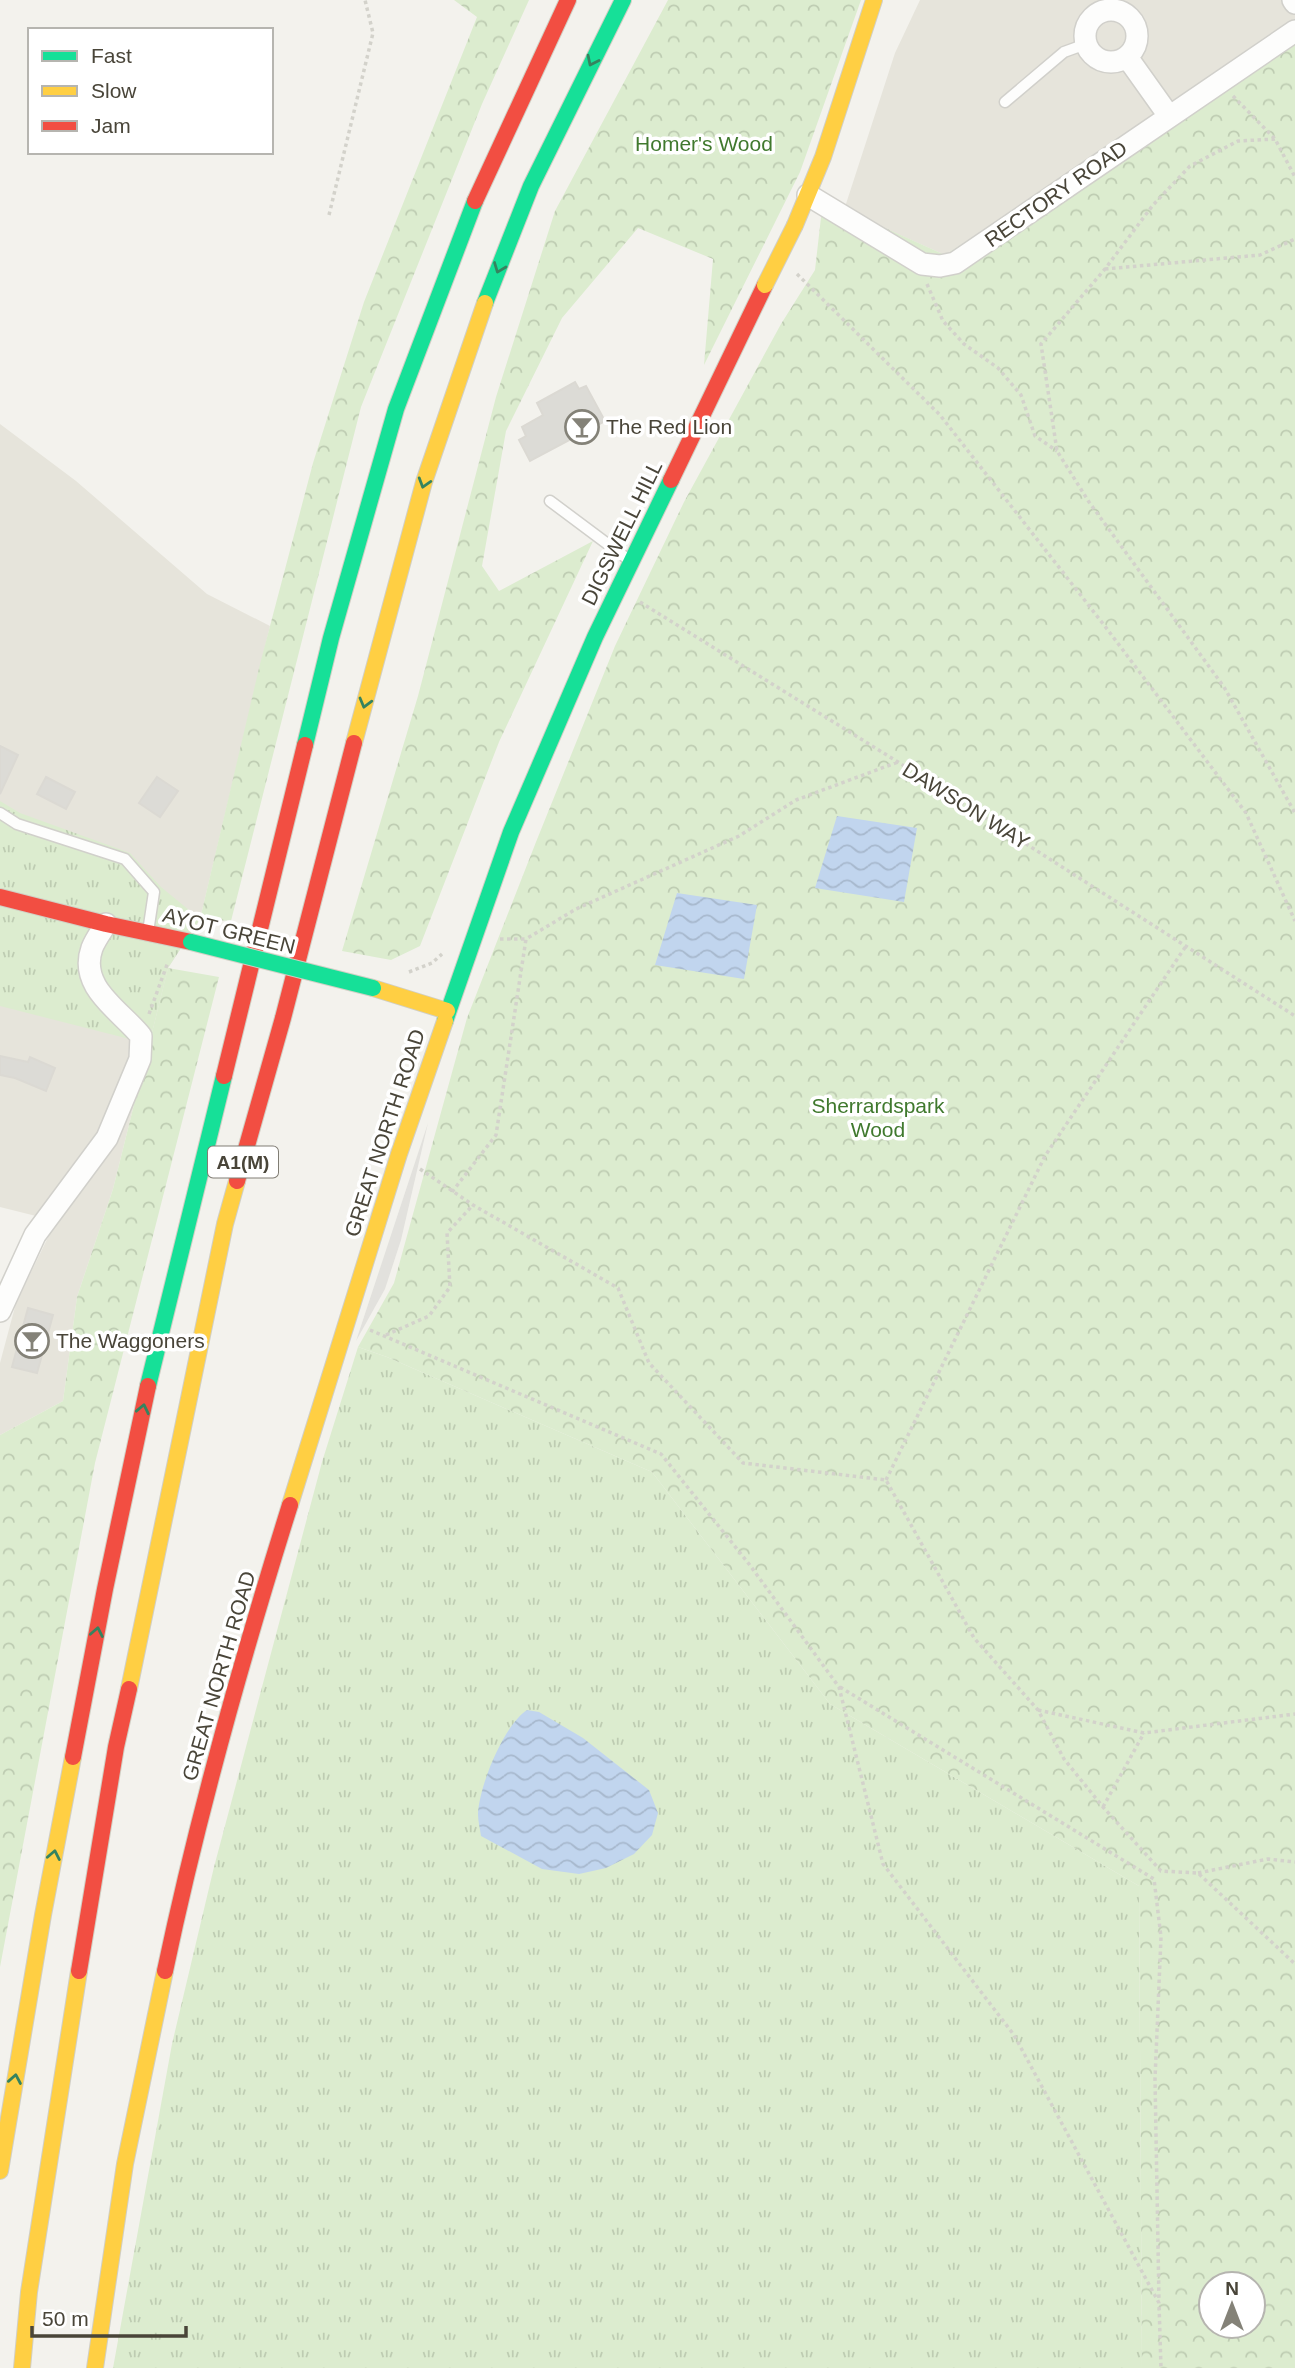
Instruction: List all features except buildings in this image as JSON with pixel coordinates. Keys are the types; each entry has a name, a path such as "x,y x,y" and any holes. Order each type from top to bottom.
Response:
{"main road":[{"name":"A1(M)","path":"0,2171 51,1874 105,1589 151,1373 331,638 396,409 439,292 482,182 568,0"},
{"name":"A1(M)","path":"22,2368 29,2292 54,2122 116,1747 150,1595 225,1224 284,1018 332,825 424,482 476,327 531,187 623,0"},
{"name":"DIGSWELL HILL","path":"447,1011 475,940 511,832 595,637 808,195 874,0"},
{"name":"AYOT GREEN","path":"0,897 373,988 447,1011"},
{"name":"GREAT NORTH ROAD","path":"95,2368 125,2164 185,1876 269,1573 398,1154 447,1011"}],"street":[{"path":"1102,11 1120,11 1128,16 1136,26 1138,35 1133,51 1127,57 1116,62 1107,62 1090,52 1085,34 1087,25 1094,16 1102,11"},
{"name":"RECTORY ROAD","path":"922,264 940,266 955,263 1295,32"},
{"path":"1127,57 1169,116"},
{"path":"808,195 922,264"},
{"path":"0,1311 34,1235 107,1138 140,1059 141,1036 97,990 90,973 91,949 106,924"}],"lane":[{"path":"1005,102 1064,52 1086,44"},
{"path":"550,501 631,562"},
{"path":"0,813 17,824 125,859 154,892 148,932"}],"path":[{"path":"329,215 373,33 365,0"},
{"path":"1221,83 1275,139 1295,177"},
{"path":"1275,139 1238,141 1190,166 1153,205 1105,269 1041,344 1057,451 1089,502 1224,687 1295,813"},
{"path":"1105,269 1260,255 1295,239"},
{"path":"922,264 927,285 943,321 964,344 998,368 1021,395 1035,436 1057,451"},
{"path":"789,266 940,415 1104,625 1246,813 1295,921"},
{"name":"DAWSON WAY","path":"635,599 898,762 1295,1016"},
{"path":"497,939 526,939 576,909 739,836 796,800 898,762"},
{"path":"452,1192 496,1135 526,939"},
{"path":"886,1480 1045,1156 1186,946"},
{"path":"141,1036 169,960 177,958"},
{"path":"420,1169 473,1205 618,1288 649,1363 743,1463 886,1480"},
{"path":"386,1335 429,1316 450,1287 447,1233 473,1205"},
{"path":"368,1329 661,1454 749,1564 839,1687 883,1864 1014,2035 1159,2303"},
{"path":"886,1480 974,1638 1038,1710 1064,1759 1103,1808 1161,1871 1198,1873 1268,1859 1295,1862"},
{"path":"839,1687 1154,1880 1161,1937 1156,2079 1161,2368"},
{"path":"1038,1710 1143,1733 1295,1714"},
{"path":"1103,1808 1143,1733"},
{"path":"1198,1873 1295,1964"}],"shaded area":[{"path":"920,0 1295,0 1295,30 945,255 844,210 895,53"},
{"path":"0,424 76,481 207,594 270,626 200,919 168,968 113,1189 77,1297 63,1401 0,1435 0,1363 16,1303 56,1221 0,1207"},
{"path":"428,1123 401,1240 385,1289 356,1341"}],"green space":[{"path":"454,0 529,0 482,104 361,407 231,921 200,919 260,664 313,463 364,302 477,17"},
{"name":"Homer's Wood","path":"668,0 861,0 800,172 704,365 713,259 638,228 562,318 506,431 482,566 499,591 593,541 499,742 420,946 391,960 342,951 418,696 496,397 555,211"},
{"name":"Sherrardspark Wood","path":"1295,30 1295,2368 1142,2368 1139,1886 830,1704 652,1472 387,1357 358,1347 394,1283 467,1018 615,646 684,502 781,324 815,270 823,200 945,255"},
{"path":"0,801 20,813 130,853 161,887 200,919 168,968 149,1044 0,1006"},
{"path":"168,968 219,977 95,1463 0,1967 0,1435 63,1401 77,1297 113,1189"},
{"path":"358,1347 387,1357 652,1472 830,1704 1139,1886 1142,2368 113,2368 172,2044 214,1867 322,1462"}],"water":[{"path":"837,816 917,828 904,902 815,888"},
{"path":"677,893 757,905 744,979 655,965"},
{"path":"527,1710 539,1712 583,1738 649,1790 658,1813 652,1835 634,1854 606,1868 579,1874 542,1869 481,1836 479,1802 488,1773 510,1729"}],"traffic: fast":[{"path":"485,303 531,186 623,0"},
{"path":"305,745 331,638 396,409 475,201"},
{"path":"445,1021 511,832 595,637 671,480"},
{"path":"191,942 373,988"},
{"path":"148,1386 224,1076"}],"traffic: slow":[{"path":"795,225 823,157 874,0"},
{"path":"765,285 795,225"},
{"path":"354,743 424,482 485,303"},
{"path":"373,988 447,1011"},
{"path":"290,1505 399,1154 445,1021"},
{"path":"129,1689 225,1224 237,1181"},
{"path":"0,2171 43,1915 73,1757"},
{"path":"22,2368 29,2292 79,1971"},
{"path":"95,2368 125,2164 165,1971"}],"traffic: jam":[{"path":"475,201 568,0"},
{"path":"671,480 765,285"},
{"path":"237,1181 283,1018 354,743"},
{"path":"224,1076 305,745"},
{"path":"0,897 191,942"},
{"path":"73,1757 148,1386"},
{"path":"165,1971 222,1736 290,1505"},
{"path":"79,1971 116,1747 129,1689"}],"place":[{"name":"The Red Lion","path":"582,427"},
{"name":"The Waggoners","path":"32,1341"}]}
